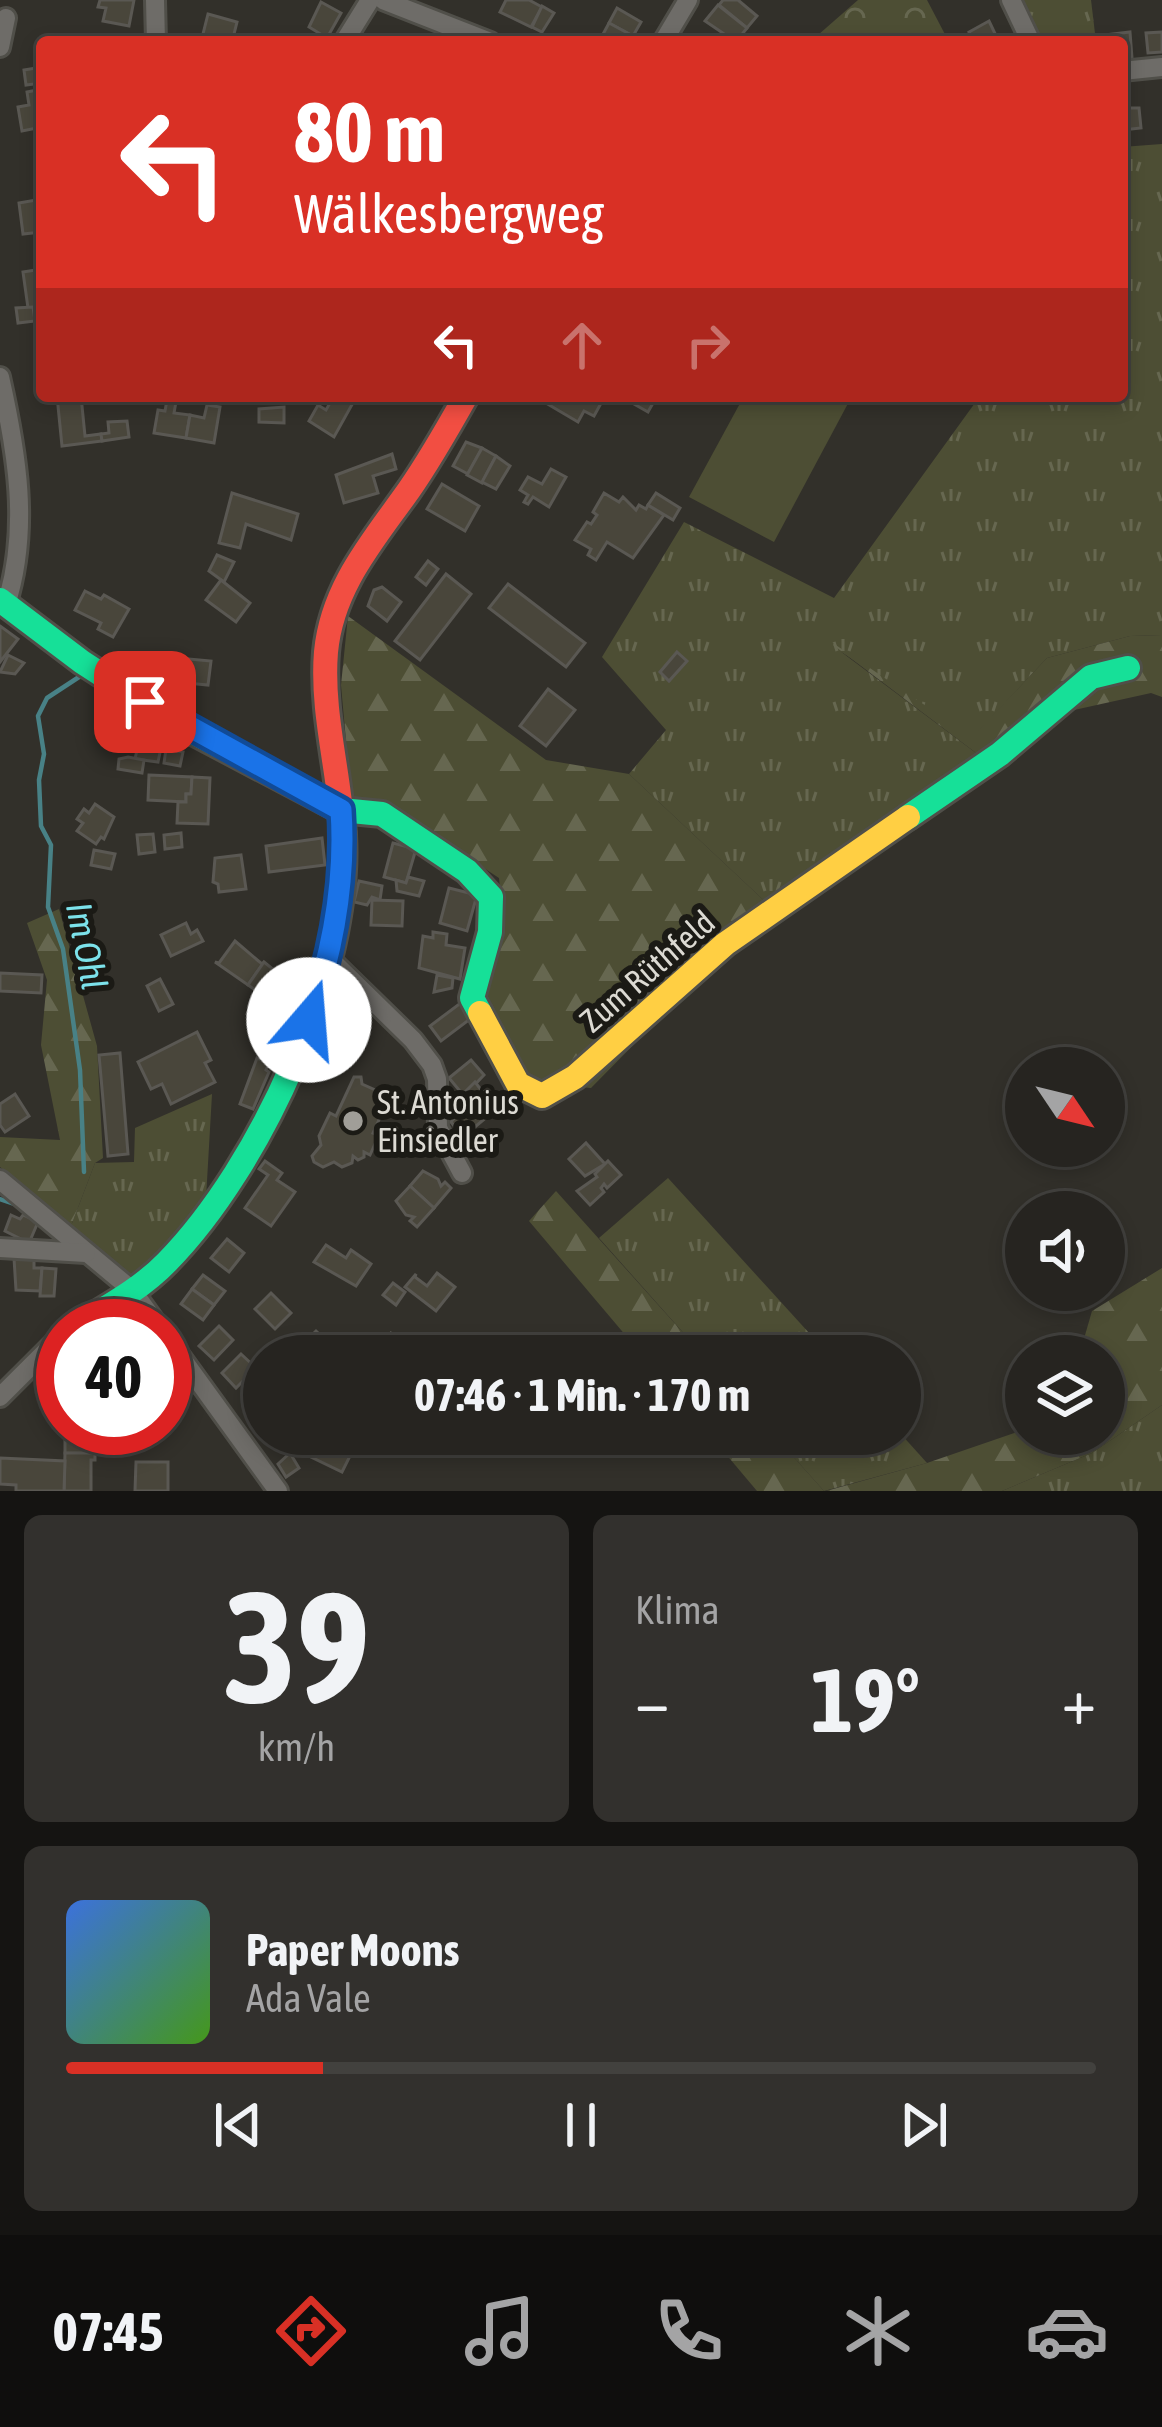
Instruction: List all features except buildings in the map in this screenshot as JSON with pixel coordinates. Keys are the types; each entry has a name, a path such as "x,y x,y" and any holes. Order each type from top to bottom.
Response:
{"street":[{"path":"155,0 156,36"},
{"path":"348,36 370,0"},
{"path":"383,0 475,36"},
{"path":"667,36 688,0"},
{"path":"1011,0 1028,36"},
{"path":"0,47 6,18"},
{"path":"1128,70 1162,67"},
{"path":"0,377 14,440 21,513 15,575 3,603 82,662 176,722 341,810"},
{"path":"118,1299 164,1265 196,1231 254,1139 297,1055 329,958 343,873 341,810 329,738 326,663 330,622 346,581 462,402"},
{"name":"Zum Rüthfeld","path":"341,810 382,814 467,871 491,897 490,932 472,998 518,1084 542,1096 575,1077 724,944 1000,754 1091,677 1128,668"},
{"path":"329,958 432,1065 438,1128 462,1173"},
{"path":"0,1180 138,1299"},
{"path":"0,1248 86,1253"},
{"path":"0,1397 36,1361"},
{"path":"192,1372 278,1491"}],"green space":[{"path":"858,0 927,0 946,36 817,36"},
{"path":"1023,0 1091,0 1095,36 1038,36"},
{"path":"1162,144 1162,635 1130,636 1047,658 972,738 840,651 988,762 770,906 629,774 666,730 602,657 684,522 834,598 976,402 1128,402 1128,147"},
{"path":"741,402 849,402 774,542 689,497"},
{"path":"348,616 546,760 629,774 770,906 591,1088 531,1083 479,994 503,917 499,878 399,812 351,797 341,685"},
{"path":"812,629 972,737 1047,658 1130,636 1162,635 1162,697 1151,693 1065,712 988,762"},
{"path":"59,909 97,1046 103,1158 95,1163 71,1226 0,1167 0,1137 60,1140 41,1045 47,980 27,923"},
{"path":"212,1094 206,1198 163,1253 131,1278 71,1226 95,1163 134,1162 135,1128"},
{"path":"668,1178 811,1335 685,1335 599,1238"},
{"path":"556,1191 685,1335 625,1335 529,1221"},
{"path":"1162,1268 1162,1405 1125,1430 1125,1335 1085,1335 1092,1311 1125,1311 1125,1291"},
{"path":"1162,1405 1162,1491 1002,1491 1087,1455 1125,1455 1125,1430"},
{"path":"1005,1436 1005,1455 1087,1455 1002,1491 826,1491"},
{"path":"727,1455 792,1455 824,1491 757,1491"},
{"path":"792,1455 920,1455 927,1463 824,1491"}],"waterway":[{"name":"Im Ohl","path":"79,677 47,698 38,716 44,754 39,780 41,826 51,845 48,907 63,949 80,1070 84,1172"},
{"path":"0,1199 17,1205"}],"traffic: fast":[{"path":"0,600 82,662 176,723 341,810 382,814 467,871 491,897 490,932 472,998 480,1013"},
{"path":"908,817 1000,754 1091,677 1128,668"},
{"path":"119,1299 167,1262 202,1222 266,1121 316,1005 332,946 342,888 343,835"}],"traffic: slow":[{"path":"480,1013 518,1084 542,1096 575,1077 725,944 908,817"}],"traffic: jam":[{"path":"343,835 326,698 326,652 336,606 356,566 462,402"}],"place":[{"name":"St. Antonius Einsiedler","path":"353,1121"}],"route":[{"path":"145,702 341,810 344,845 339,903 329,958 309,1020"}]}
